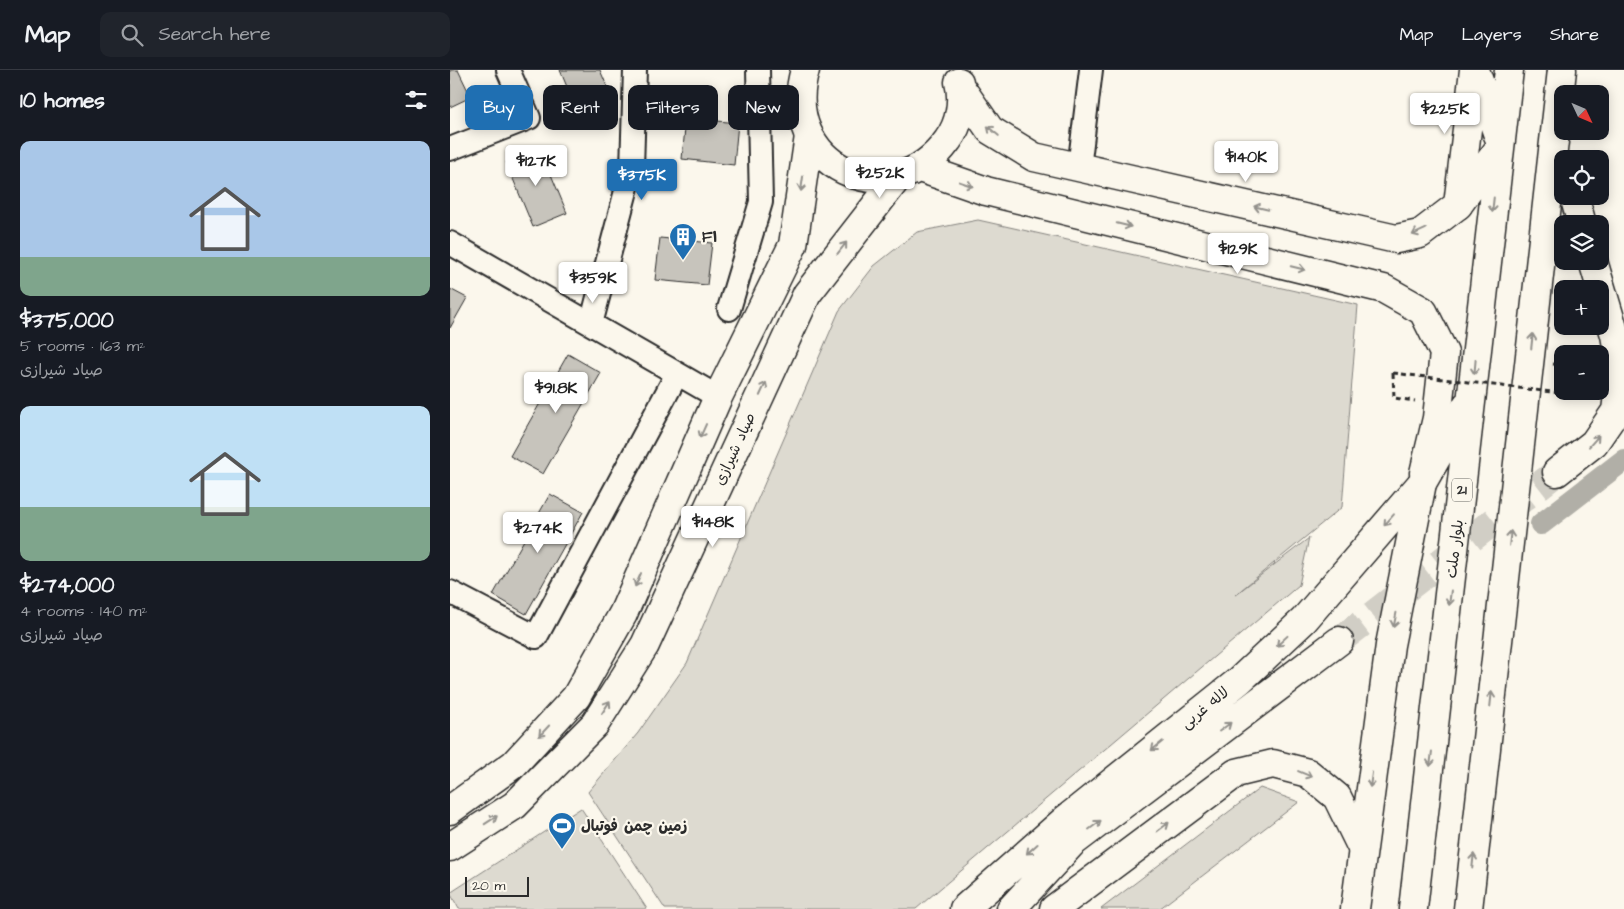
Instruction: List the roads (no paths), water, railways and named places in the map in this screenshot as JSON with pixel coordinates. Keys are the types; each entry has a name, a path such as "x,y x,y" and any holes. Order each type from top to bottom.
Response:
{"main road":[{"path":"805,70 800,88 801,113 809,136 825,157 847,172 872,178 909,172 1384,289 1423,311 1444,353 1437,418 1422,483 1390,645 1355,909"},
{"path":"959,79 990,130 1034,157 1396,239 1420,234 1458,204 1500,145 1475,70"},
{"path":"1458,204 1475,70"},
{"name":"بلوار ملت","path":"1414,909 1509,70"},
{"path":"1468,909 1559,146 1562,70"},
{"name":"صیاد شیرازی","path":"450,847 515,805 595,724 644,645 807,294 909,172 939,154 953,134 960,112 959,79"},
{"path":"450,810 514,764 576,697 623,614 718,397 793,245 809,136"},
{"path":"1557,472 1594,443 1616,411 1621,370 1615,335 1596,270"},
{"path":"1422,483 1473,395"},
{"name":"لاله غربی","path":"964,909 1065,820 1240,680 1304,620 1422,483"},
{"name":"لاله غربی","path":"1011,909 1072,843 1339,641"},
{"path":"1054,909 1236,773 1273,764 1308,773 1337,796 1362,848"}],"street":[{"path":"450,149 529,118 508,70"},
{"path":"591,324 632,168 635,70"},
{"path":"729,309 761,202 758,70"},
{"path":"1079,168 1091,70"},
{"path":"450,242 718,397"},
{"path":"450,592 536,637 677,374"}],"waterway":[{"path":"1541,524 1624,460"}],"tunnel":[{"path":"1339,641 1557,472"}],"place":[{"name":"F۱","path":"683,261"},
{"name":"زمین چمن فوتبال","path":"562,850"}]}
